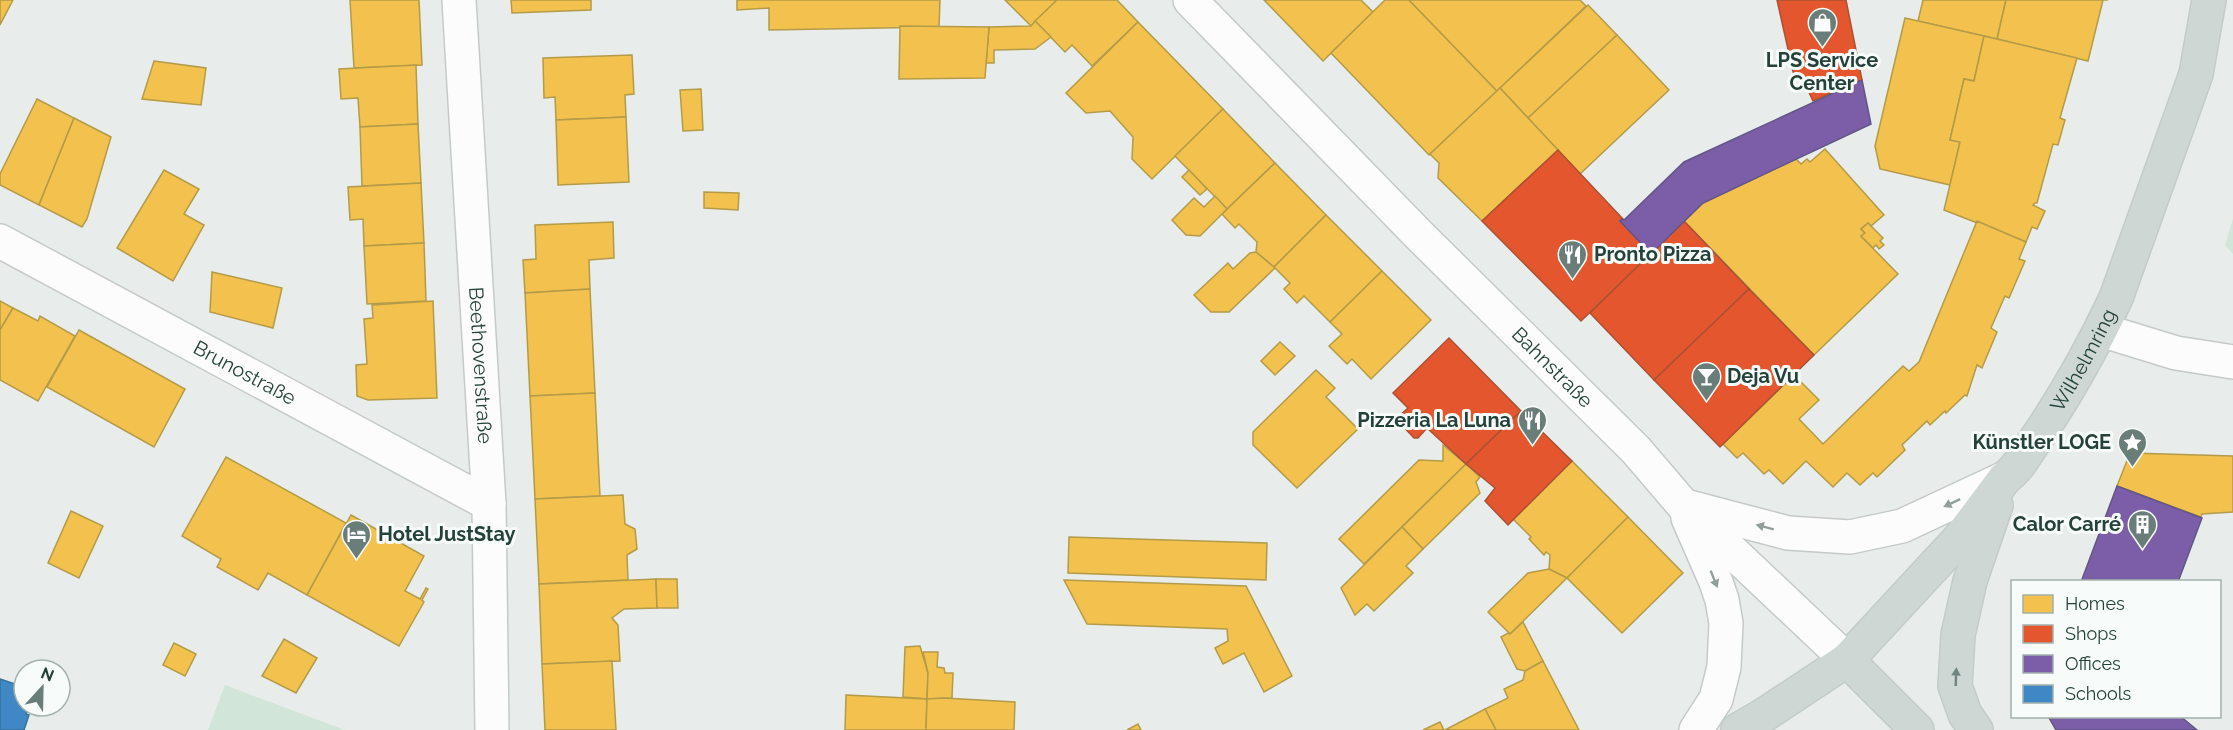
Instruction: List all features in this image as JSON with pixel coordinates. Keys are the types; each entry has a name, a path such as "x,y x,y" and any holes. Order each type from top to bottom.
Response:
{"main road":[{"name":"Wilhelmring","path":"1738,730 1764,716 1847,660 1960,538 2005,478 2013,472 2043,429 2101,330 2116,298 2196,74 2209,0"},
{"path":"1976,730 1965,714 1955,686 1958,635 1970,581 2005,478"},
{"name":"Bahnstraße","path":"1847,660 1917,730"}],"street":[{"name":"Beethovenstraße","path":"459,0 489,504 492,730"},
{"name":"Bahnstraße","path":"1190,0 1419,235 1636,450 1683,505 1847,660"},
{"name":"Brunostraße","path":"0,241 489,504"},
{"path":"2101,330 2176,352 2233,362"},
{"path":"1683,505 1788,533 1850,537 1902,526 2005,478"},
{"path":"1683,505 1716,582 1726,623 1724,667 1716,699 1696,730"}],"green space":[{"path":"2233,219 2233,254 2225,245"},
{"path":"225,685 345,730 208,730"}],"building: Homes":[{"path":"0,0 13,0 0,25"},
{"path":"350,0 419,0 422,65 354,68"},
{"path":"511,0 591,0 591,10 512,13"},
{"path":"737,0 940,0 939,27 769,30 769,8 737,10"},
{"path":"1005,0 1057,0 1031,26"},
{"path":"1057,0 1117,0 1138,22 1092,66 1072,45 1065,52 1035,21"},
{"path":"1264,0 1361,0 1373,12 1323,61"},
{"path":"1385,0 1409,0 1497,91 1429,155 1331,53"},
{"path":"1409,0 1580,0 1586,6 1497,91"},
{"path":"1923,0 2006,0 1997,39 1918,21"},
{"path":"2006,0 2103,0 2088,61 1997,39"},
{"path":"1588,5 1617,35 1528,118 1500,88"},
{"path":"1905,18 1984,36 1974,81 1964,79 1950,140 1960,142 1950,185 1880,169 1875,146"},
{"path":"1035,21 1051,37 1035,49 994,50 994,63 986,63 989,27 1031,26"},
{"path":"1138,22 1223,109 1152,179 1132,159 1133,137 1110,111 1086,113 1066,93"},
{"path":"900,26 989,27 985,78 899,79"},
{"path":"1617,35 1669,90 1580,174 1528,118"},
{"path":"1984,36 2077,58 2060,118 2065,120 2058,145 2053,144 2037,203 2033,205 2045,211 2037,229 2032,227 2026,242 1944,210 1960,142 1950,140 1964,79 1974,81"},
{"path":"632,55 634,94 625,95 626,117 556,120 555,97 544,98 543,58"},
{"path":"154,61 206,68 201,105 142,99"},
{"path":"416,65 418,124 360,127 358,98 341,99 339,69"},
{"path":"1500,88 1558,150 1482,221 1438,178 1439,163 1430,154"},
{"path":"701,89 703,130 683,131 680,90"},
{"path":"37,99 74,118 39,205 0,185 0,174"},
{"path":"1223,109 1275,163 1227,209 1175,156"},
{"path":"626,117 629,182 558,185 556,120"},
{"path":"74,118 111,137 87,219 82,227 39,205"},
{"path":"418,124 421,183 362,186 360,127"},
{"path":"1825,149 1884,215 1871,226 1868,223 1861,229 1865,233 1861,236 1898,274 1814,355 1684,221 1703,203 1796,159 1801,164 1807,159 1810,162"},
{"path":"1275,163 1326,215 1274,267 1256,252 1257,242 1239,224 1235,228 1222,214"},
{"path":"164,170 199,189 184,214 204,225 173,281 117,248"},
{"path":"1189,170 1207,189 1200,195 1182,177"},
{"path":"421,183 424,243 364,246 363,219 350,220 348,187"},
{"path":"704,192 739,193 738,210 704,208"},
{"path":"1215,196 1227,209 1200,236 1186,235 1172,220 1194,198 1204,207"},
{"path":"1326,215 1382,271 1330,322 1304,296 1297,303 1284,289 1290,283 1274,267"},
{"path":"1977,221 2026,242 2019,259 2025,261 2009,298 2005,296 1991,328 1997,332 1982,368 1977,365 1967,396 1965,395 1930,425 1927,421 1902,445 1905,450 1877,477 1873,473 1860,485 1847,473 1833,487 1806,461 1783,484 1769,470 1764,474 1743,453 1737,458 1723,444 1794,375 1819,400 1799,419 1823,444 1903,366 1909,371 1919,362"},
{"path":"613,222 614,258 589,260 590,289 525,293 523,260 536,259 535,225"},
{"path":"1868,223 1883,238 1880,241 1884,245 1879,249 1876,245 1873,248 1861,236 1865,233 1861,229"},
{"path":"424,243 426,301 367,304 364,246"},
{"path":"1256,252 1275,268 1229,312 1211,312 1194,295 1228,263 1233,269 1250,253"},
{"path":"1382,271 1431,320 1371,379 1352,359 1347,364 1329,346 1342,334 1330,322"},
{"path":"212,272 282,288 273,328 210,312"},
{"path":"590,289 595,393 530,396 525,293"},
{"path":"0,301 13,308 0,330"},
{"path":"433,301 437,398 368,400 357,396 356,365 367,364 364,319 373,318 372,305"},
{"path":"13,308 38,321 40,316 75,336 38,401 0,380 0,330"},
{"path":"79,330 185,389 154,447 47,387"},
{"path":"1280,342 1295,356 1275,375 1261,361"},
{"path":"1316,370 1335,388 1326,397 1358,429 1297,488 1253,445 1253,432"},
{"path":"595,393 600,496 535,499 530,396"},
{"path":"1443,445 1466,464 1364,564 1339,539 1419,460 1443,461"},
{"path":"2130,453 2233,456 2233,512 2202,514 2201,517 2117,486"},
{"path":"226,457 346,523 307,595 268,573 258,590 217,567 221,559 182,536"},
{"path":"1572,461 1628,517 1567,578 1549,569 1550,555 1546,552 1544,555 1529,539 1531,537 1513,519"},
{"path":"1466,464 1480,477 1476,482 1480,493 1423,549 1402,527"},
{"path":"623,495 625,524 635,529 637,549 627,555 628,580 539,584 535,499"},
{"path":"71,511 103,526 79,578 48,563"},
{"path":"351,515 424,556 405,591 420,599 426,588 428,589 422,600 424,602 399,646 307,595"},
{"path":"1628,517 1683,573 1622,633 1567,578"},
{"path":"1402,527 1423,549 1406,566 1413,573 1374,611 1367,604 1355,615 1341,588"},
{"path":"1069,537 1267,543 1266,580 1068,573"},
{"path":"1549,569 1567,578 1510,634 1488,612 1528,573"},
{"path":"656,579 657,608 624,609 612,618 618,625 620,661 542,664 539,584"},
{"path":"656,579 677,579 678,608 657,608"},
{"path":"1064,580 1246,586 1292,676 1264,692 1244,653 1223,664 1215,648 1228,641 1227,629 1087,624"},
{"path":"1523,622 1543,661 1525,671 1517,669 1501,637 1510,634"},
{"path":"284,639 317,658 296,693 262,676"},
{"path":"174,643 196,654 185,676 163,665"},
{"path":"920,646 928,673 927,699 903,697 905,647"},
{"path":"923,652 938,652 937,667 944,668 945,673 953,673 952,698 927,699 928,673"},
{"path":"612,661 616,730 545,730 542,664"},
{"path":"1543,661 1579,730 1496,730 1485,709 1508,698 1504,689 1523,680 1525,671"},
{"path":"846,695 927,699 926,730 845,730"},
{"path":"927,699 1015,702 1014,730 926,730"},
{"path":"1485,709 1496,730 1445,730"},
{"path":"1440,722 1444,730 1423,730"},
{"path":"1138,724 1141,730 1127,730"}],"building: Shops":[{"path":"1777,0 1846,0 1862,80 1813,101 1801,75 1794,76"},
{"path":"1558,150 1624,220 1620,221 1651,254 1581,321 1482,221"},
{"path":"1684,221 1749,289 1654,380 1590,313"},
{"path":"1749,289 1814,355 1720,447 1654,380"},
{"path":"1449,338 1521,411 1466,464 1427,428 1418,438 1414,438 1399,422 1398,417 1408,408 1393,393"},
{"path":"1521,411 1572,461 1508,525 1485,501 1495,488 1466,464"}],"building: Offices":[{"path":"1862,80 1871,124 1703,203 1651,254 1620,221 1624,220 1684,162"},
{"name":"Calor Carré","path":"2117,486 2202,518 2179,580 2082,580"},
{"path":"2049,718 2182,718 2197,730 2056,730"}],"building: Schools":[{"path":"0,679 12,683 12,718 28,718 24,730 0,730"}],"place":[{"name":"LPS Service Center","path":"1822,48"},
{"name":"Pronto Pizza","path":"1573,280"},
{"name":"Deja Vu","path":"1706,402"},
{"name":"Pizzeria La Luna","path":"1532,446"},
{"name":"Künstler LOGE","path":"2132,468"},
{"name":"Calor Carré","path":"2142,550"},
{"name":"Hotel JustStay","path":"357,560"}]}
